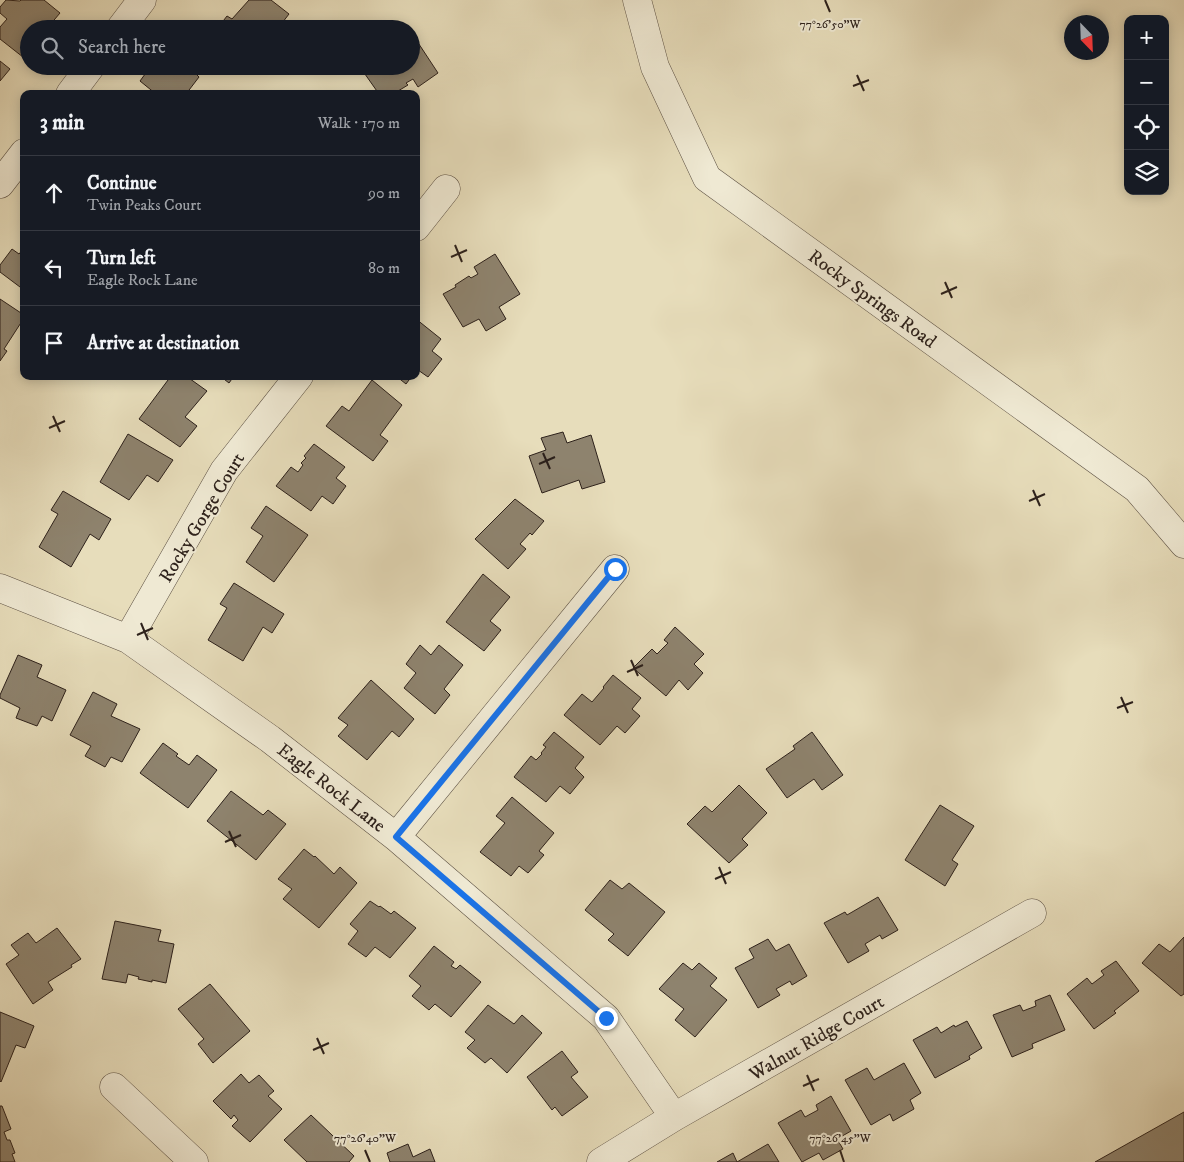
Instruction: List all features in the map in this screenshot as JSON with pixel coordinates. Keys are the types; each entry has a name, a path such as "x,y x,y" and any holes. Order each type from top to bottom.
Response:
{"street":[{"path":"127,20 142,0"},
{"name":"Rocky Springs Road","path":"637,0 655,67 707,178 1136,489 1184,544"},
{"path":"73,90 84,75"},
{"path":"0,184 20,158"},
{"path":"420,222 446,190"},
{"name":"Rocky Gorge Court","path":"128,639 224,471 296,380"},
{"path":"396,837 615,569"},
{"name":"Eagle Rock Lane","path":"0,588 128,639 270,739 396,837 606,1018 674,1117"},
{"name":"Walnut Ridge Court","path":"601,1162 674,1117 1032,913"},
{"path":"114,1087 194,1162"}],"building":[{"path":"6,0 44,0 60,13 54,20 20,20 20,55 0,39 0,27 7,19 0,13 0,7"},
{"path":"249,0 271,0 289,14 284,20 224,20 227,16 232,19"},
{"path":"420,46 438,73 418,87 413,79 400,90 376,90 366,75 420,75"},
{"path":"0,61 10,69 0,81"},
{"path":"144,75 197,75 199,77 189,90 151,90 140,81"},
{"path":"12,249 19,254 20,253 20,287 0,272 0,265"},
{"path":"495,254 520,294 499,307 506,319 486,331 479,319 463,327 443,294 456,287 455,285 469,276 471,278 478,274 474,267"},
{"path":"0,299 20,312 20,324 4,349 7,351 0,361"},
{"path":"420,322 441,339 432,351 442,359 428,377 420,371"},
{"path":"168,380 192,380 207,391 185,417 197,426 180,447 139,419"},
{"path":"372,380 402,405 380,435 388,441 373,461 326,426 342,406 349,411"},
{"path":"401,380 409,380 406,384"},
{"path":"563,432 567,443 591,435 605,482 582,489 579,480 542,493 529,456 546,450 541,438"},
{"path":"128,434 173,460 158,482 147,475 129,500 100,482"},
{"path":"314,444 345,467 336,478 346,486 333,504 322,496 311,511 276,486 291,467 298,472 303,465 301,463 306,458 304,456"},
{"path":"63,491 111,519 99,540 90,534 71,567 39,547 58,514 51,510"},
{"path":"515,499 544,521 532,535 530,533 520,544 526,549 508,569 475,539"},
{"path":"266,506 308,535 274,582 246,562 263,536 251,528"},
{"path":"483,574 510,597 490,621 501,630 484,651 446,622"},
{"path":"234,583 284,614 272,633 263,627 243,661 208,640 227,608 220,604"},
{"path":"675,627 704,654 694,664 703,673 688,690 679,680 666,696 633,668 652,649 657,654 668,643 664,640"},
{"path":"420,645 431,655 439,645 463,665 444,689 450,695 435,714 404,688 416,673 406,664"},
{"path":"18,655 42,665 37,677 66,690 52,721 42,716 37,726 16,718 20,708 0,698"},
{"path":"613,675 641,698 632,709 640,716 625,733 617,726 600,745 564,715 582,694 592,702"},
{"path":"371,680 414,719 399,737 392,731 367,760 338,736 348,725 338,718"},
{"path":"93,692 117,704 111,716 140,729 122,762 111,757 105,767 85,756 91,746 70,735"},
{"path":"554,732 584,757 575,768 584,777 570,794 560,786 546,802 514,777 531,756 536,760 542,754 546,747 543,745"},
{"path":"812,732 843,775 822,790 814,779 787,798 766,769 795,749 793,746"},
{"path":"163,743 178,754 176,756 189,765 197,755 217,770 188,808 140,773"},
{"path":"739,785 767,813 742,839 748,845 729,863 687,824 705,806 712,812"},
{"path":"231,791 263,815 268,810 286,824 256,860 207,821"},
{"path":"512,797 554,833 539,851 544,855 528,873 519,866 511,876 480,852 505,823 496,816"},
{"path":"940,805 974,826 952,860 958,864 945,886 905,860"},
{"path":"304,849 315,856 334,874 340,867 357,883 319,928 283,899 292,889 278,879"},
{"path":"610,880 622,889 629,883 665,912 628,956 608,940 614,934 585,910"},
{"path":"878,897 898,930 882,939 880,935 865,944 869,951 848,963 824,923 845,912 847,915"},
{"path":"370,901 391,914 394,911 416,928 390,958 375,947 366,957 348,944 358,931 350,924"},
{"path":"115,921 161,930 158,941 174,944 166,983 138,979 139,977 128,974 126,983 102,979"},
{"path":"57,928 81,959 48,982 53,990 33,1004 6,964 19,955 11,945 28,933 36,943"},
{"path":"1184,937 1184,994 1181,996 1142,963 1159,944 1170,952"},
{"path":"768,939 776,951 789,944 807,976 792,985 790,981 776,989 780,995 758,1008 735,968 754,958 749,949"},
{"path":"434,946 454,962 451,966 456,969 460,965 481,982 451,1017 435,1004 429,1010 412,996 421,986 409,976"},
{"path":"1116,961 1139,991 1114,1011 1116,1013 1094,1029 1067,994 1087,978 1092,984 1104,975 1101,971"},
{"path":"683,963 692,970 699,963 717,978 710,986 727,1000 695,1037 675,1020 684,1009 659,989"},
{"path":"210,984 250,1031 213,1063 198,1044 204,1039 178,1009"},
{"path":"1050,995 1065,1030 1032,1044 1033,1048 1012,1057 993,1015 1020,1005 1023,1011 1036,1006 1035,1001"},
{"path":"488,1005 514,1024 522,1015 542,1033 507,1073 491,1058 485,1063 467,1048 475,1040 465,1032"},
{"path":"0,1012 34,1026 25,1048 16,1045 1,1082 0,1081"},
{"path":"967,1021 982,1048 969,1056 970,1059 935,1078 913,1040 937,1027 941,1033 954,1025 955,1027"},
{"path":"562,1051 578,1072 571,1077 588,1097 562,1116 555,1107 552,1110 527,1077"},
{"path":"904,1063 921,1093 910,1100 914,1109 893,1121 890,1114 871,1125 845,1080 867,1068 874,1080"},
{"path":"241,1074 249,1083 259,1075 274,1091 268,1096 282,1109 250,1142 232,1126 238,1120 234,1115 231,1119 213,1101"},
{"path":"831,1096 851,1131 837,1139 843,1149 823,1160 819,1153 802,1162 778,1123 801,1110 805,1117 818,1110 816,1105"},
{"path":"0,1106 2,1106 11,1129 4,1132 7,1140 10,1140 15,1153 12,1154 15,1162 0,1162"},
{"path":"1184,1112 1184,1162 1095,1162"},
{"path":"311,1115 354,1156 349,1162 307,1162 284,1140"},
{"path":"408,1144 413,1157 430,1149 435,1162 390,1162 387,1153"},
{"path":"768,1144 779,1162 737,1162"},
{"path":"733,1153 737,1162 717,1162"}],"route":[{"path":"606,1018 396,837 615,569"}]}
